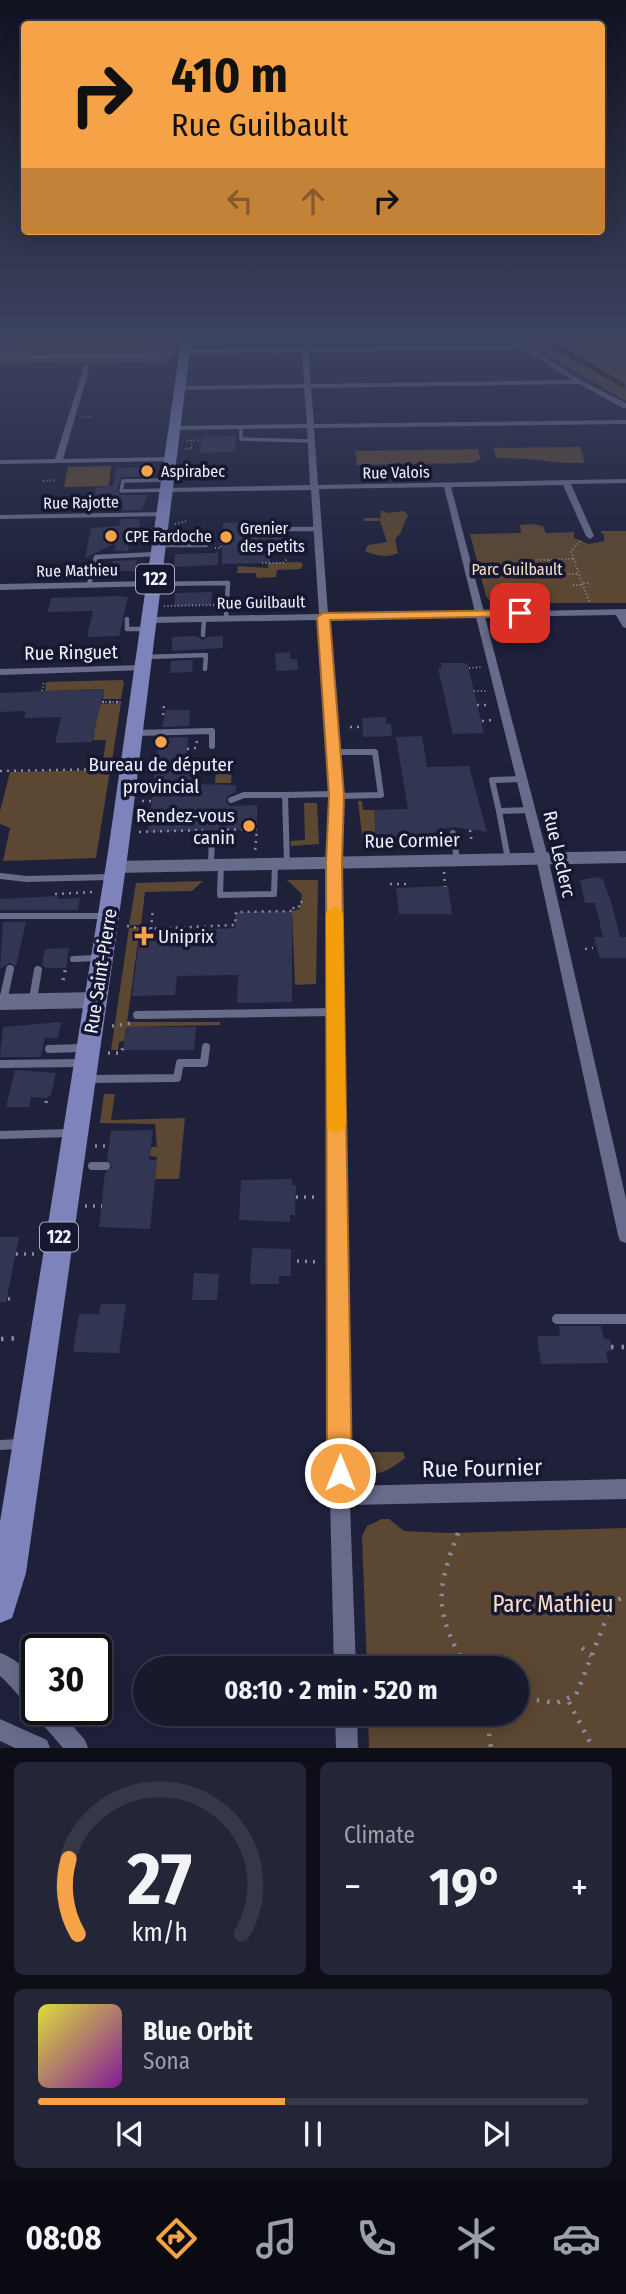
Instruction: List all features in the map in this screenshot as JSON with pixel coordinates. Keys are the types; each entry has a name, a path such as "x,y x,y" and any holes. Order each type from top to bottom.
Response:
{"main road":[{"name":"Rue Saint-Pierre","path":"0,1606 15,1500 85,1139 102,958 117,921 108,879 134,733 154,584 164,533 166,485 176,416"}],"street":[{"path":"58,461 72,416"},
{"path":"309,416 336,795 335,1012 340,1496 345,1656"},
{"path":"174,428 230,431 242,428 626,422"},
{"path":"0,462 170,459"},
{"path":"565,481 590,536"},
{"name":"Rue Valois","path":"166,485 314,488 626,481"},
{"name":"Rue Leclerc","path":"447,485 542,858 626,1235"},
{"name":"Rue Rajotte","path":"0,517 164,533"},
{"name":"Rue Mathieu","path":"0,587 154,584"},
{"path":"622,612 626,625"},
{"name":"Rue Guilbault","path":"148,624 226,618 622,612"},
{"name":"Rue Ringuet","path":"0,671 143,662"},
{"name":"Rue Cormier","path":"108,879 216,865 626,856"},
{"path":"1,1002 96,1000"},
{"name":"Rue Fournier","path":"340,1496 626,1489"},
{"path":"0,1663 21,1680"},
{"path":"57,1725 76,1748"},
{"path":"346,1726 347,1748"},
{"path":"0,1730 39,1748"}],"lane":[{"path":"242,428 241,439 310,441"},
{"path":"123,481 166,485 121,491 123,481"},
{"path":"286,529 318,528"},
{"path":"142,531 164,533 186,545 206,545 206,537 187,537 186,545"},
{"path":"139,537 139,542 164,533"},
{"path":"89,585 94,555 164,533"},
{"path":"154,584 228,583 226,618"},
{"path":"127,619 127,629 148,624"},
{"path":"203,635 204,619"},
{"path":"143,662 206,655 205,669"},
{"path":"134,733 212,731 212,746"},
{"path":"231,800 244,795 381,795 375,752 333,752"},
{"path":"508,859 492,780 522,779"},
{"path":"212,836 220,895 274,894 281,864 285,795"},
{"path":"499,811 530,810"},
{"path":"453,833 457,860"},
{"path":"0,876 27,879 108,879"},
{"path":"0,916 117,921"},
{"path":"74,959 102,958"},
{"path":"1,1002 10,969"},
{"path":"32,1002 38,970"},
{"path":"137,1015 335,1012"},
{"path":"49,1049 177,1079 180,1063 204,1063 206,1047"},
{"path":"0,1064 91,1061"},
{"path":"0,1135 85,1139"},
{"path":"92,1167 106,1166"},
{"path":"557,1319 626,1319"},
{"path":"0,1445 28,1443"}],"path":[{"path":"184,441 201,440"},
{"path":"183,449 192,449 192,441"},
{"path":"43,481 57,480"},
{"path":"66,499 80,497"},
{"path":"164,533 186,521"},
{"path":"221,548 222,536"},
{"path":"590,536 571,547 590,603"},
{"path":"517,570 522,562 540,557 549,561 574,559"},
{"path":"262,564 283,563 288,558"},
{"path":"549,561 557,574 579,575"},
{"path":"573,585 588,583"},
{"path":"164,607 211,605"},
{"path":"469,668 481,667"},
{"path":"42,691 44,681"},
{"path":"474,691 487,691"},
{"path":"102,702 122,702"},
{"path":"163,715 164,705"},
{"path":"477,705 490,705"},
{"path":"482,720 492,720 485,726"},
{"path":"350,727 363,727"},
{"path":"152,758 152,763"},
{"path":"0,771 112,769"},
{"path":"144,791 152,791"},
{"path":"142,801 152,801"},
{"path":"141,815 150,814"},
{"path":"248,829 257,829 256,852"},
{"path":"470,830 472,843"},
{"path":"139,832 164,832"},
{"path":"392,837 393,845"},
{"path":"407,837 409,845"},
{"path":"423,837 424,844"},
{"path":"444,872 445,887"},
{"path":"390,884 406,885 405,873"},
{"path":"55,893 108,879"},
{"path":"117,921 141,926 145,931 235,925 236,912 292,911 291,908 299,908 299,902 305,902"},
{"path":"151,929 153,908"},
{"path":"585,948 593,948"},
{"path":"112,1026 132,1023 137,1015"},
{"path":"91,1061 121,1052 124,1045"},
{"path":"46,1103 47,1096"},
{"path":"85,1139 109,1146"},
{"path":"296,1197 337,1196"},
{"path":"85,1206 102,1206"},
{"path":"16,1254 36,1254"},
{"path":"296,1261 338,1262"},
{"path":"8,1299 15,1298"},
{"path":"1,1339 23,1338"},
{"path":"611,1347 626,1347"},
{"path":"458,1533 438,1592 441,1616 460,1656"},
{"path":"529,1699 561,1704 569,1702 576,1695 613,1602 626,1596"},
{"path":"582,1648 592,1656"},
{"path":"569,1702 593,1748"},
{"path":"488,1726 491,1748"}],"green space":[{"path":"580,447 585,463 497,458 493,448"},
{"path":"478,449 481,459 472,463 357,465 355,451"},
{"path":"111,466 109,486 64,487 68,467"},
{"path":"380,510 388,513 404,511 408,515 395,539 398,553 394,555 382,556 365,551 368,545 387,542 380,521 364,521 364,518 381,518"},
{"name":"Parc Guilbault","path":"520,525 543,526 546,533 574,532 574,538 589,544 604,541 604,535 600,531 626,531 626,603 491,603 486,596 470,534 521,533"},
{"path":"268,563 303,564 301,569 277,570 276,577 257,578 256,573 237,573 238,566 268,568"},
{"path":"46,682 124,682 121,699 103,699 104,689 45,691"},
{"path":"121,703 111,767 102,768 106,740 93,740 99,704"},
{"path":"216,762 216,766 232,766 231,783 215,783 216,771 192,771 195,763"},
{"path":"110,770 96,858 3,861 10,828 0,824 0,811 10,772"},
{"path":"358,801 362,801 363,810 374,810 376,837 388,838 389,844 363,844"},
{"path":"304,803 317,803 319,844 291,846 291,841 305,840"},
{"path":"287,880 318,880 316,984 295,985 292,911 300,909 302,894"},
{"path":"203,881 192,891 145,892 141,925 129,925 136,883"},
{"path":"140,927 127,1022 220,1022 220,1025 126,1027 124,1041 119,1042 118,1050 111,1050 129,928"},
{"path":"104,1094 115,1094 111,1120 185,1118 179,1179 155,1179 157,1157 150,1156 151,1147 157,1147 155,1124 100,1123"},
{"path":"358,1452 403,1452 405,1458 391,1468 377,1473 366,1469"},
{"name":"Parc Mathieu","path":"382,1519 389,1519 404,1531 447,1533 626,1528 626,1748 369,1748 368,1726 529,1726 529,1656 367,1656 362,1536 367,1526"}],"building":[{"path":"236,436 235,452 200,453 202,437"},
{"path":"150,467 149,476 121,477 117,490 120,495 148,495 142,510 122,510 123,503 92,503 96,488 113,486 116,468"},
{"path":"121,519 140,519 138,533 131,534 128,551 114,551 116,543 85,558 91,528 119,526"},
{"path":"273,522 274,537 295,536 296,552 269,552 270,563 222,564 223,523"},
{"path":"218,553 218,565 174,567 175,554"},
{"path":"137,560 135,571 111,571 113,561"},
{"path":"212,592 211,605 174,606 175,593"},
{"path":"128,597 119,636 87,637 93,611 48,612 51,598"},
{"path":"196,636 203,640 207,637 223,636 223,648 172,651 172,637"},
{"path":"290,652 290,659 297,659 298,670 276,671 275,653"},
{"path":"193,660 192,672 170,673 171,661"},
{"path":"441,663 465,663 468,666 484,733 453,734 438,668 442,668"},
{"path":"104,689 92,742 55,743 61,717 24,718 26,711 0,712 0,693"},
{"path":"166,710 190,710 189,726 162,727"},
{"path":"386,717 386,724 391,723 392,736 363,737 362,718"},
{"path":"422,736 427,767 469,766 487,832 453,827 436,831 437,836 376,838 374,810 408,809 396,737"},
{"path":"188,737 186,760 189,760 188,765 193,765 192,784 236,785 236,792 227,796 226,803 231,806 257,805 257,829 148,832 154,781 153,756 157,756 159,738"},
{"path":"598,877 603,880 611,901 620,937 626,937 626,958 600,958 594,937 603,937 595,903 585,903 580,880"},
{"path":"448,886 452,914 399,914 396,888"},
{"path":"58,896 58,899 80,898 78,910 0,910 0,899"},
{"path":"292,911 292,1002 237,1003 238,975 177,976 175,995 132,996 140,933 235,928 236,912"},
{"path":"3,922 26,922 16,966 9,963 0,969"},
{"path":"69,948 66,968 46,968 42,965 45,949"},
{"path":"61,1022 58,1038 45,1038 41,1057 0,1057 3,1027"},
{"path":"126,1027 196,1027 194,1050 123,1050"},
{"path":"15,1070 56,1073 51,1095 47,1098 31,1097 29,1107 6,1107"},
{"path":"153,1130 149,1160 157,1160 150,1229 99,1227 105,1173 112,1167 107,1160 111,1131"},
{"path":"292,1179 292,1185 296,1185 295,1215 290,1215 290,1222 239,1220 241,1180"},
{"path":"0,1237 19,1237 6,1302 0,1302"},
{"path":"252,1248 291,1249 291,1276 279,1276 279,1284 250,1284"},
{"path":"194,1273 219,1274 217,1300 192,1300"},
{"path":"101,1304 126,1304 119,1353 73,1352 79,1314 99,1314"},
{"path":"559,1326 601,1326 604,1339 610,1339 612,1351 606,1351 608,1363 541,1364 537,1336 560,1336"}],"slow traffic":[{"path":"335,913 336,1124"}],"place":[{"name":"Aspirabec","path":"147,471"},
{"name":"CPE Fardoche","path":"111,536"},
{"name":"Grenier des petits","path":"226,537"},
{"name":"Bureau de députer provincial","path":"161,742"},
{"name":"Rendez-vous canin","path":"249,826"},
{"name":"Uniprix","path":"144,936"}],"route":[{"path":"340,1473 334,863 336,796 323,617 520,613"}]}
